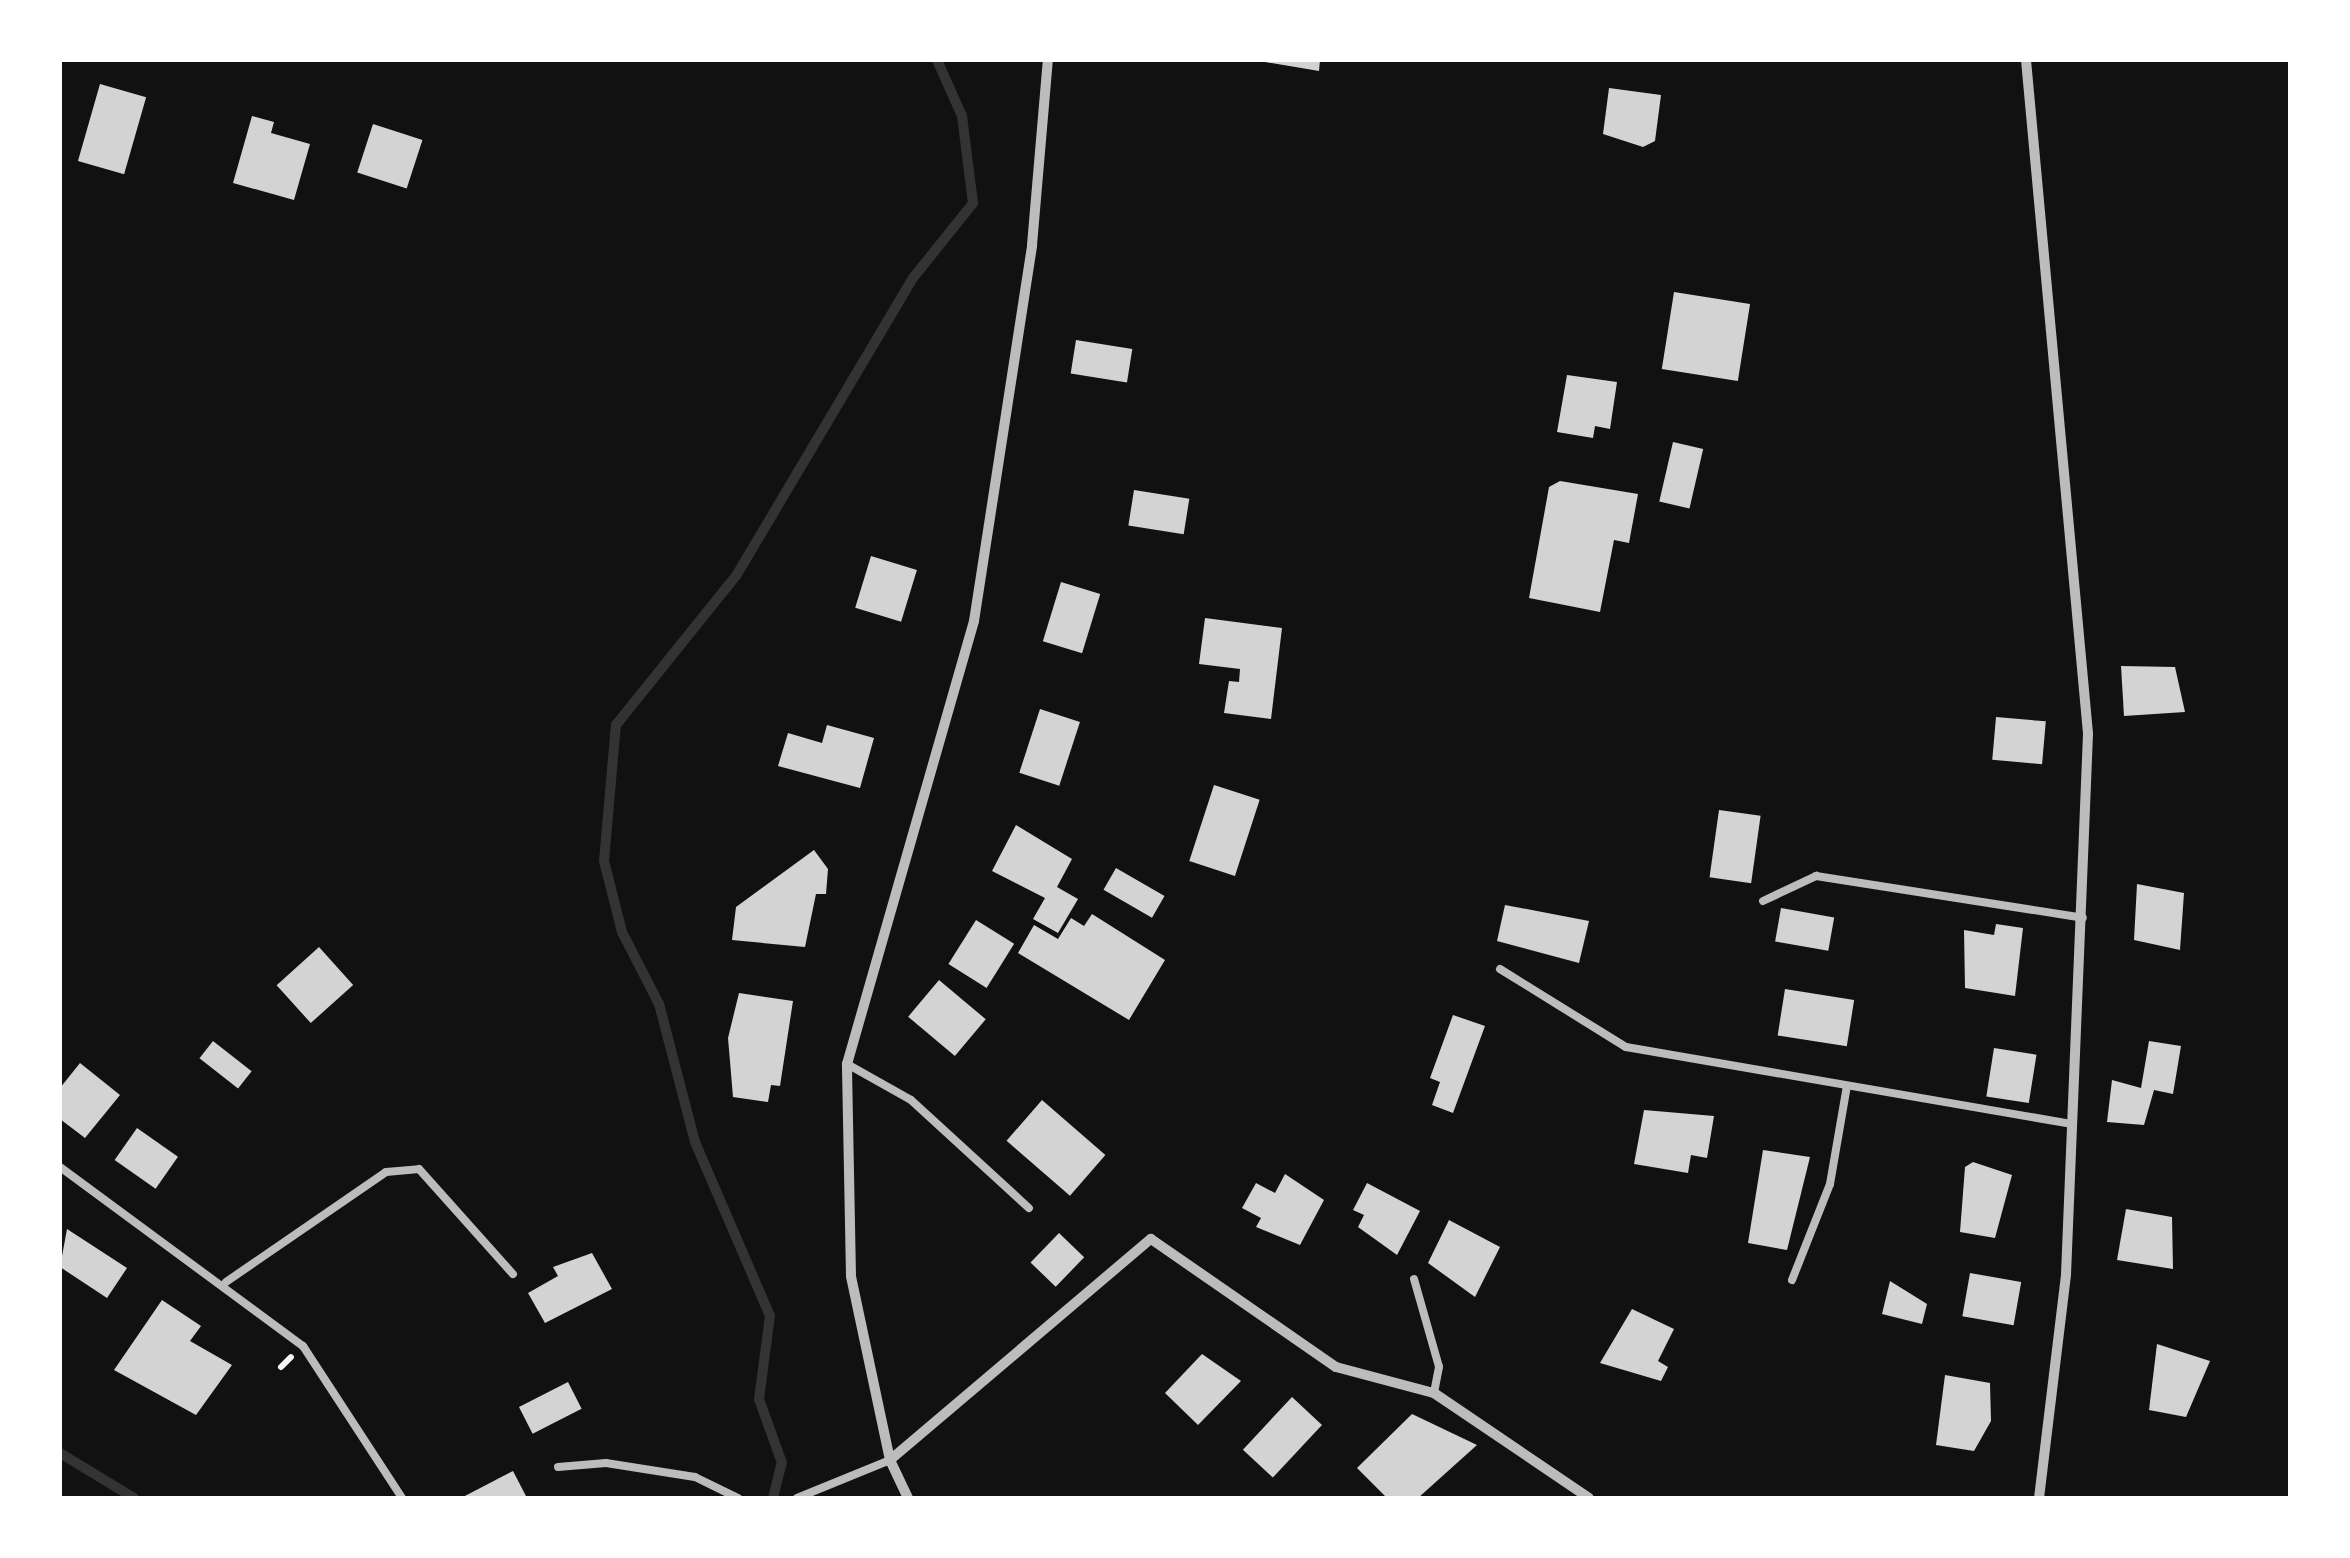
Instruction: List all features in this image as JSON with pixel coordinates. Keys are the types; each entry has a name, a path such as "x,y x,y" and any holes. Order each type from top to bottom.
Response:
{"street":[{"path":"908,1498 890,1460 851,1276 848,1064 974,621 1032,245 1048,60"},
{"path":"2026,60 2084,638 2083,918 2057,1386 2039,1498"},
{"path":"890,1460 1150,1239 1336,1368 1434,1393 1589,1498"}],"lane":[{"path":"1763,901 1816,876 2083,918"},
{"path":"1500,969 1626,1047 2072,1124"},
{"path":"848,1064 911,1100 1029,1208"},
{"path":"1792,1280 1830,1184 1847,1086"},
{"path":"60,1167 226,1282 303,1346 402,1498"},
{"path":"226,1282 386,1172 419,1169 513,1274"},
{"path":"1414,1279 1438,1367 1434,1393"},
{"path":"796,1498 890,1460"},
{"path":"558,1467 606,1463 696,1477 724,1497 738,1498"}],"building":[{"path":"1253,60 1320,60 1319,71"},
{"path":"100,84 146,97 124,174 78,161"},
{"path":"1609,88 1661,95 1655,141 1643,147 1603,134"},
{"path":"252,116 274,122 271,133 310,144 294,200 233,183"},
{"path":"373,124 422,140 407,189 357,173"},
{"path":"1674,292 1750,304 1738,381 1662,369"},
{"path":"1076,340 1132,349 1127,382 1071,374"},
{"path":"1567,375 1617,382 1610,429 1595,426 1593,438 1557,432"},
{"path":"1673,442 1703,449 1689,508 1659,501"},
{"path":"1560,481 1638,494 1629,543 1614,540 1600,612 1529,598 1549,487"},
{"path":"1134,490 1189,499 1184,534 1128,526"},
{"path":"871,556 917,570 901,622 855,608"},
{"path":"1061,582 1100,594 1082,653 1043,641"},
{"path":"1205,618 1282,628 1271,719 1224,713 1229,681 1239,682 1240,669 1199,664"},
{"path":"2121,666 2175,667 2185,712 2124,716"},
{"path":"1040,709 1080,722 1059,786 1019,773"},
{"path":"1996,717 2046,721 2042,764 1992,760"},
{"path":"827,725 874,738 860,788 778,766 788,733 822,743"},
{"path":"1214,785 1260,800 1235,876 1189,861"},
{"path":"1719,810 1761,816 1751,883 1710,877"},
{"path":"1016,825 1072,859 1057,887 1078,899 1058,933 1033,919 1045,898 992,871"},
{"path":"814,850 828,869 826,894 816,894 805,947 732,940 736,907"},
{"path":"1116,868 1164,896 1152,918 1104,890"},
{"path":"2137,884 2184,893 2180,950 2134,940"},
{"path":"1505,905 1589,921 1579,963 1497,941"},
{"path":"1781,908 1834,917 1828,951 1775,941"},
{"path":"1092,914 1165,960 1129,1020 1018,953 1034,925 1058,939 1071,918 1084,926"},
{"path":"976,920 1014,944 987,988 948,964"},
{"path":"1996,924 2023,928 2015,996 1965,988 1964,930 1994,935"},
{"path":"319,947 353,985 311,1023 277,985"},
{"path":"939,980 986,1019 955,1056 908,1017"},
{"path":"1785,989 1854,1000 1847,1046 1778,1035"},
{"path":"739,993 793,1001 780,1086 771,1085 768,1102 733,1097 728,1038"},
{"path":"1453,1015 1485,1026 1453,1113 1432,1105 1440,1082 1430,1078"},
{"path":"213,1041 252,1071 238,1089 199,1058"},
{"path":"2149,1041 2181,1046 2173,1094 2154,1090 2144,1125 2107,1122 2112,1080 2141,1088"},
{"path":"1994,1048 2036,1055 2029,1103 1986,1096"},
{"path":"80,1063 120,1095 85,1138 60,1119 60,1088"},
{"path":"1042,1100 1105,1155 1070,1196 1007,1141"},
{"path":"1644,1110 1714,1116 1707,1158 1691,1155 1688,1173 1634,1164"},
{"path":"137,1128 178,1157 156,1189 115,1160"},
{"path":"1763,1150 1810,1157 1787,1250 1748,1243"},
{"path":"1973,1162 2012,1175 1995,1238 1960,1232 1965,1167"},
{"path":"1285,1174 1324,1200 1300,1245 1256,1227 1261,1218 1242,1208 1256,1183 1275,1193"},
{"path":"1367,1183 1420,1211 1397,1255 1358,1227 1364,1215 1353,1210"},
{"path":"2126,1209 2172,1217 2173,1269 2117,1260"},
{"path":"1449,1220 1500,1247 1475,1297 1428,1263"},
{"path":"67,1229 127,1268 107,1298 60,1267"},
{"path":"1059,1233 1084,1257 1056,1287 1031,1262"},
{"path":"592,1253 612,1289 545,1323 528,1293 558,1276 553,1267"},
{"path":"1970,1273 2021,1282 2014,1325 1962,1316"},
{"path":"1890,1281 1927,1304 1922,1324 1882,1314"},
{"path":"162,1300 201,1326 190,1341 232,1365 196,1415 114,1370"},
{"path":"1632,1309 1674,1329 1658,1361 1668,1367 1661,1381 1600,1363"},
{"path":"2157,1344 2210,1361 2186,1417 2149,1410"},
{"path":"1202,1354 1241,1381 1198,1425 1165,1393"},
{"path":"1945,1375 1990,1383 1991,1421 1974,1451 1936,1445"},
{"path":"568,1382 582,1409 533,1434 519,1407"},
{"path":"1292,1397 1322,1425 1273,1478 1243,1450"},
{"path":"1412,1414 1477,1445 1418,1498 1387,1498 1357,1468"},
{"path":"513,1471 527,1498 461,1498"}],"waterway":[{"path":"773,1498 782,1463 759,1399 770,1316 695,1142 659,1004 622,932 604,861 616,725 736,576 913,278 973,203 962,116 937,60"},
{"path":"60,1453 134,1498"}]}
